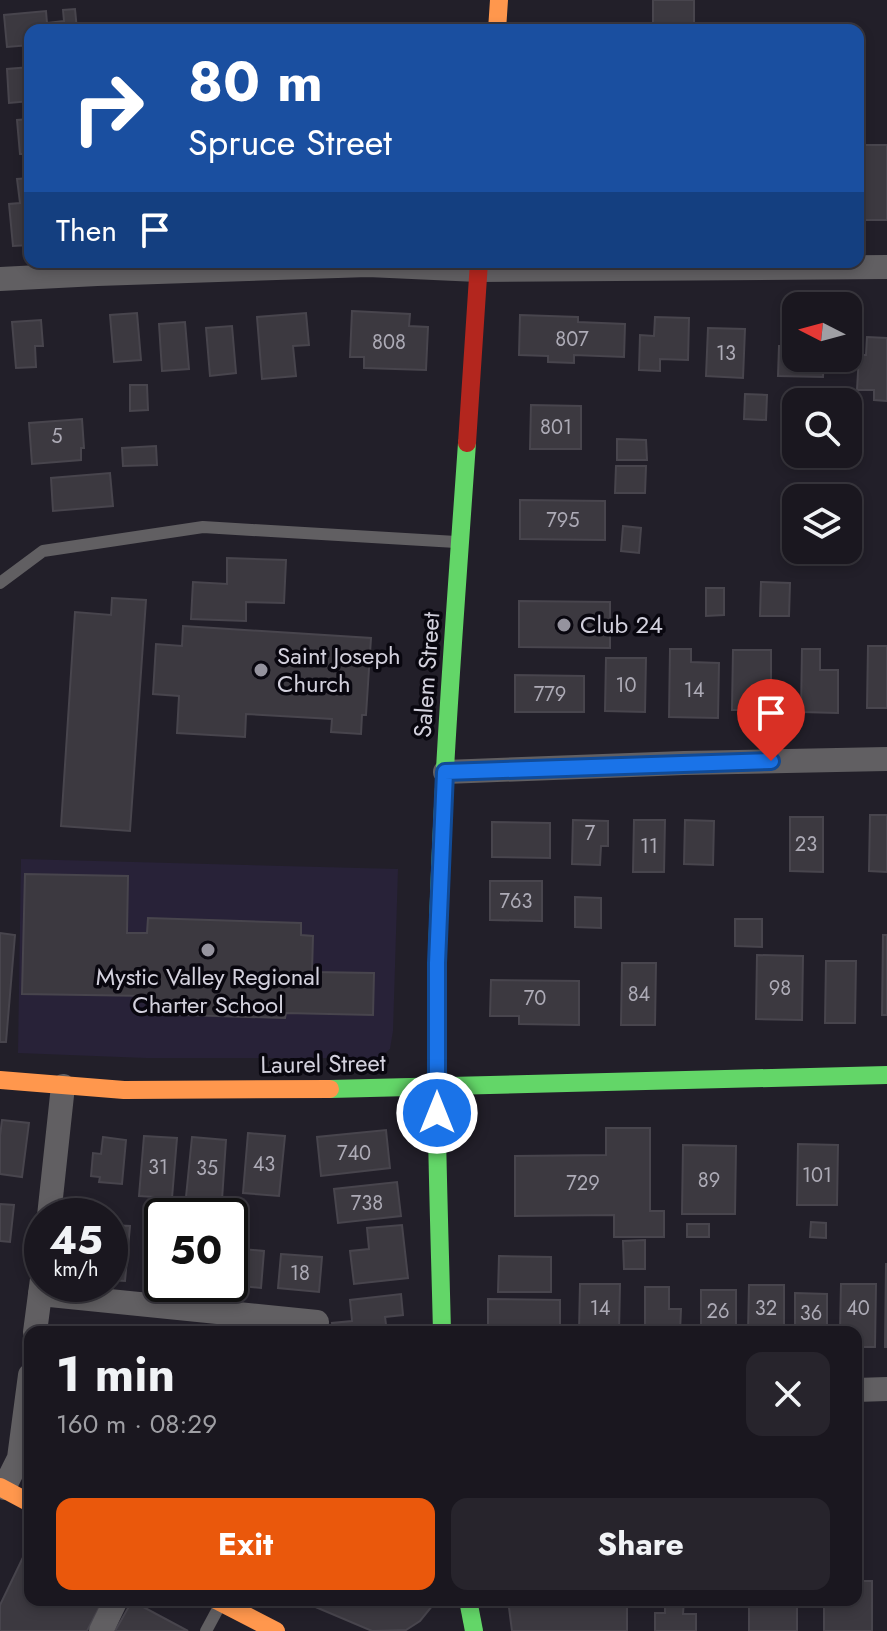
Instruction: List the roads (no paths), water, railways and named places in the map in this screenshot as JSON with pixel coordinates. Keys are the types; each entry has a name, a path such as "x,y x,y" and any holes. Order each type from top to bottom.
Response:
{"main road":[{"path":"497,24 499,0"},
{"name":"Salem Street","path":"442,1326 437,963 445,772 479,268"},
{"name":"Laurel Street","path":"0,1080 124,1090 291,1090 887,1075"},
{"path":"1,1490 24,1500"},
{"path":"228,1606 276,1631"},
{"path":"469,1606 474,1631"}],"street":[{"path":"864,267 887,267"},
{"path":"0,279 278,268"},
{"path":"445,772 887,759"},
{"path":"51,1198 63,1086"},
{"path":"128,1297 317,1322"},
{"path":"36,1326 39,1302"},
{"path":"862,1390 887,1389"},
{"path":"1,1490 19,1458 24,1420"},
{"path":"101,1631 113,1606"}],"lane":[{"path":"0,583 43,551 203,527 459,542"},
{"path":"206,1631 217,1606"}],"place":[{"name":"Club 24","path":"564,625"},
{"name":"Saint Joseph Church","path":"261,670"},
{"name":"Mystic Valley Regional Charter School","path":"208,950"}]}
